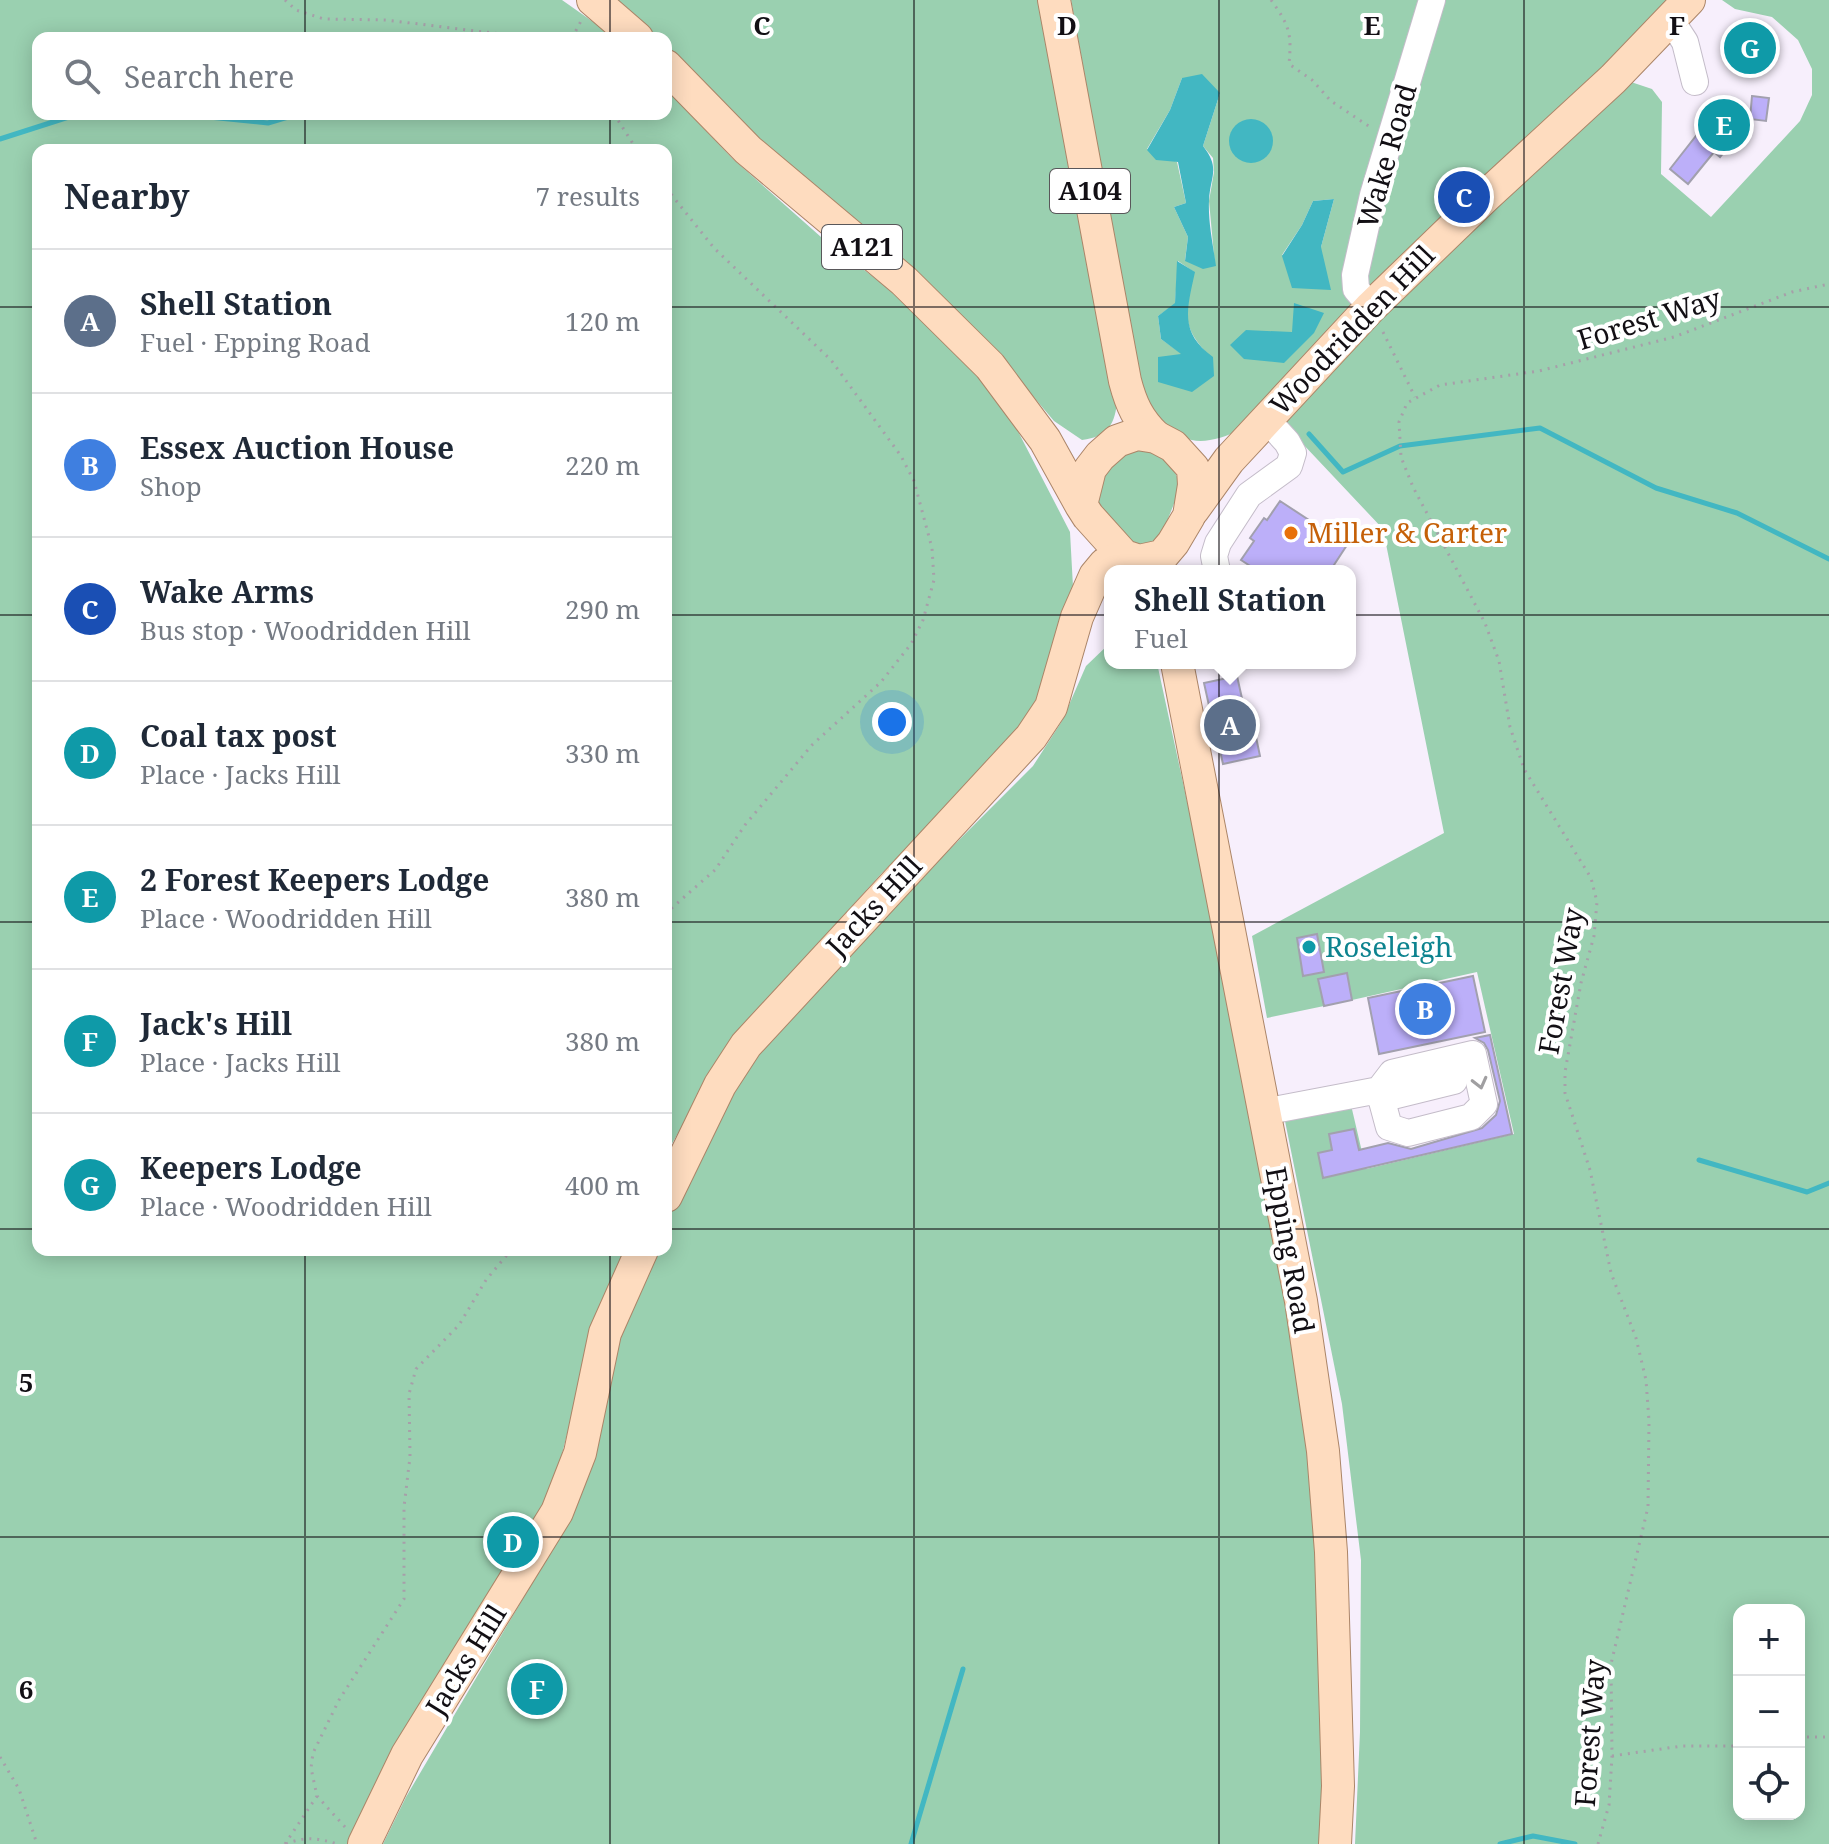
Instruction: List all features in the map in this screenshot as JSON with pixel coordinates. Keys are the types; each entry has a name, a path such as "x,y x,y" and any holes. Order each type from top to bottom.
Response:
{"main road":[{"path":"593,0 630,32"},
{"name":"A104","path":"1054,0 1125,381 1131,404 1142,424 1164,441"},
{"name":"Woodridden Hill","path":"1186,523 1208,487 1262,423 1371,307 1613,79 1680,10"},
{"name":"A121","path":"672,72 748,150 904,281 990,366 1045,440 1085,511"},
{"name":"A104","path":"1111,445 1125,425 1125,381"},
{"name":"Woodridden Hill","path":"1164,441 1216,446 1262,423"},
{"path":"1045,440 1088,454 1137,434 1164,441 1193,468 1194,485 1186,523 1172,565"},
{"path":"1077,617 1090,469 1111,445"},
{"path":"1085,511 1109,543 1130,562"},
{"path":"1104,565 1162,556 1186,523"},
{"path":"1077,617 1095,576 1104,565"},
{"name":"Jacks Hill","path":"672,1184 720,1085 746,1045 1031,737 1051,707 1077,617"},
{"name":"Epping Road","path":"1178,669 1301,1301 1323,1451 1331,1552 1338,1786 1335,1844"},
{"name":"Jacks Hill","path":"356,1839 557,1512 580,1453 605,1333 639,1256"}],"street":[{"name":"Wake Road","path":"1371,307 1356,289 1355,275 1373,195 1432,0"},
{"path":"1680,10 1695,82"},
{"path":"1216,565 1214,556 1218,543 1249,495 1289,466 1293,453 1287,442 1262,423"},
{"path":"1473,1054 1484,1104 1471,1117 1408,1133 1389,1127 1380,1095 1392,1073 1473,1054"},
{"path":"1264,1112 1380,1095"}],"path":[{"path":"285,0 296,10 324,19 386,20 484,32"},
{"path":"1271,0 1288,25 1292,43 1289,64 1312,80 1331,101 1390,141"},
{"path":"618,120 633,144"},
{"path":"672,196 714,248 831,360 901,456 914,481 932,548 934,580 917,632 881,682 812,745 745,825 715,870 672,908"},
{"name":"Forest Way","path":"1599,1842 1609,1805 1611,1664 1648,1507 1649,1421 1646,1380 1636,1338 1611,1273 1590,1170 1565,1093 1565,1072 1581,983 1594,936 1597,902 1591,878 1524,769 1510,727 1499,661 1485,623 1413,487 1401,455 1399,422 1407,403 1440,385 1539,371 1674,337 1792,292 1829,284"},
{"path":"1371,307 1415,397"},
{"path":"356,1839 317,1796 311,1768 313,1753 339,1700 404,1599 404,1507 410,1457 409,1394 416,1369 459,1325 486,1280 506,1256"},
{"path":"1805,1737 1829,1737"},
{"path":"1612,1756 1682,1746 1733,1746"},
{"path":"0,1757 19,1789 37,1844"},
{"path":"285,1844 317,1796"},
{"path":"285,1844 301,1838 317,1838 337,1844"}],"green space":[{"path":"0,0 562,0 607,32 32,32 32,120 672,120 672,95 732,158 821,237 910,305 990,377 1070,532 1073,587 1035,708 1008,746 881,874 733,1038 672,1144 672,144 32,144 32,1256 623,1256 595,1323 557,1474 526,1540 351,1844 0,1844"},
{"path":"605,0 1044,0 1117,399 1115,415 1109,427 1098,436 1082,440 1054,421 986,341 672,62 672,32 640,32"},
{"path":"1071,0 1678,0 1243,428 1210,440 1184,438 1161,422 1142,392","holes":["1182,78 1220,93 1203,146 1213,158 1209,201 1215,266 1185,260 1188,237 1174,207 1186,203 1177,162 1147,149 1170,110","1334,199 1321,247 1282,255 1302,225 1313,201","1178,261 1194,272 1188,323 1205,351 1158,382 1182,354 1161,339 1158,316 1175,304"]},
{"path":"1722,0 1829,0 1829,1844 1355,1844 1360,1732 1361,1560 1342,1404 1285,1121 1351,1105 1366,1169 1514,1134 1477,972 1352,1000 1347,974 1318,980 1324,1006 1267,1018 1252,936 1444,833 1383,529 1284,424 1426,270 1631,82 1652,89 1662,102 1661,174 1711,217 1800,121 1812,95 1812,69 1798,40 1772,17 1735,9"},
{"path":"1143,441 1172,466 1179,481 1179,491 1160,539 1140,550 1093,513 1100,466"},
{"path":"1104,649 1104,669 1158,669 1230,973 1311,1413 1323,1579 1323,1844 383,1844 406,1797 571,1517 619,1330 651,1256 672,1256 672,1210 722,1110 768,1040 832,967 1033,766 1062,721 1086,666"}],"water":[{"path":"1202,74 1220,93 1203,146 1213,167 1209,209 1216,266 1203,269 1185,261 1188,237 1174,207 1186,203 1178,162 1156,160 1147,150 1170,110 1182,78"},
{"path":"1251,119 1267,125 1273,141 1267,157 1251,163 1235,157 1229,141 1235,125"},
{"path":"1334,199 1321,247 1331,290 1292,288 1282,256 1313,201"},
{"path":"1177,261 1195,272 1188,309 1190,329 1202,348 1213,357 1214,376 1192,392 1158,382 1158,357 1181,354 1161,339 1158,316 1175,303"},
{"path":"1294,303 1324,313 1314,333 1284,363 1244,359 1230,345 1246,330 1292,332"}],"building":[{"path":"1731,30 1771,33 1769,56 1756,55 1754,69 1738,68 1740,53 1729,52"},
{"path":"1752,96 1769,98 1766,121 1750,119"},
{"path":"1721,104 1747,124 1720,157 1714,152 1688,184 1670,169"},
{"name":"Miller & Carter","path":"1280,501 1347,545 1334,565 1249,565 1241,560 1254,541 1250,538 1264,518 1267,520"},
{"path":"1237,676 1245,712 1237,713 1243,740 1256,737 1260,756 1223,764 1219,746 1225,744 1220,717 1212,719 1204,683"},
{"name":"Roseleigh","path":"1317,934 1324,972 1303,976 1297,938"},
{"path":"1347,973 1352,1000 1324,1006 1318,979"},
{"path":"1473,976 1485,1032 1379,1054 1368,998"},
{"path":"1490,1035 1512,1134 1323,1178 1318,1153 1332,1150 1329,1134 1354,1129 1359,1150 1388,1143 1411,1149 1482,1128 1496,1115 1500,1101 1488,1050 1484,1043 1475,1038"}],"waterway":[{"path":"0,139 59,120"},
{"path":"238,120 268,123 278,120"},
{"path":"1309,434 1343,472 1400,446 1540,428 1656,488 1737,513 1829,559"},
{"path":"1699,1160 1807,1192 1829,1183"},
{"path":"911,1844 963,1669"},
{"path":"1500,1844 1533,1836 1575,1844"}],"place":[{"name":"Keepers Lodge","path":"1750,48"},
{"name":"2 Forest Keepers Lodge","path":"1724,125"},
{"name":"Wake Arms","path":"1464,197"},
{"name":"Miller & Carter","path":"1291,533"},
{"name":"Shell Station","path":"1230,725"},
{"name":"Roseleigh","path":"1309,947"},
{"name":"Essex Auction House","path":"1425,1009"},
{"name":"Coal tax post","path":"513,1542"},
{"name":"Jack's Hill","path":"537,1689"}]}
